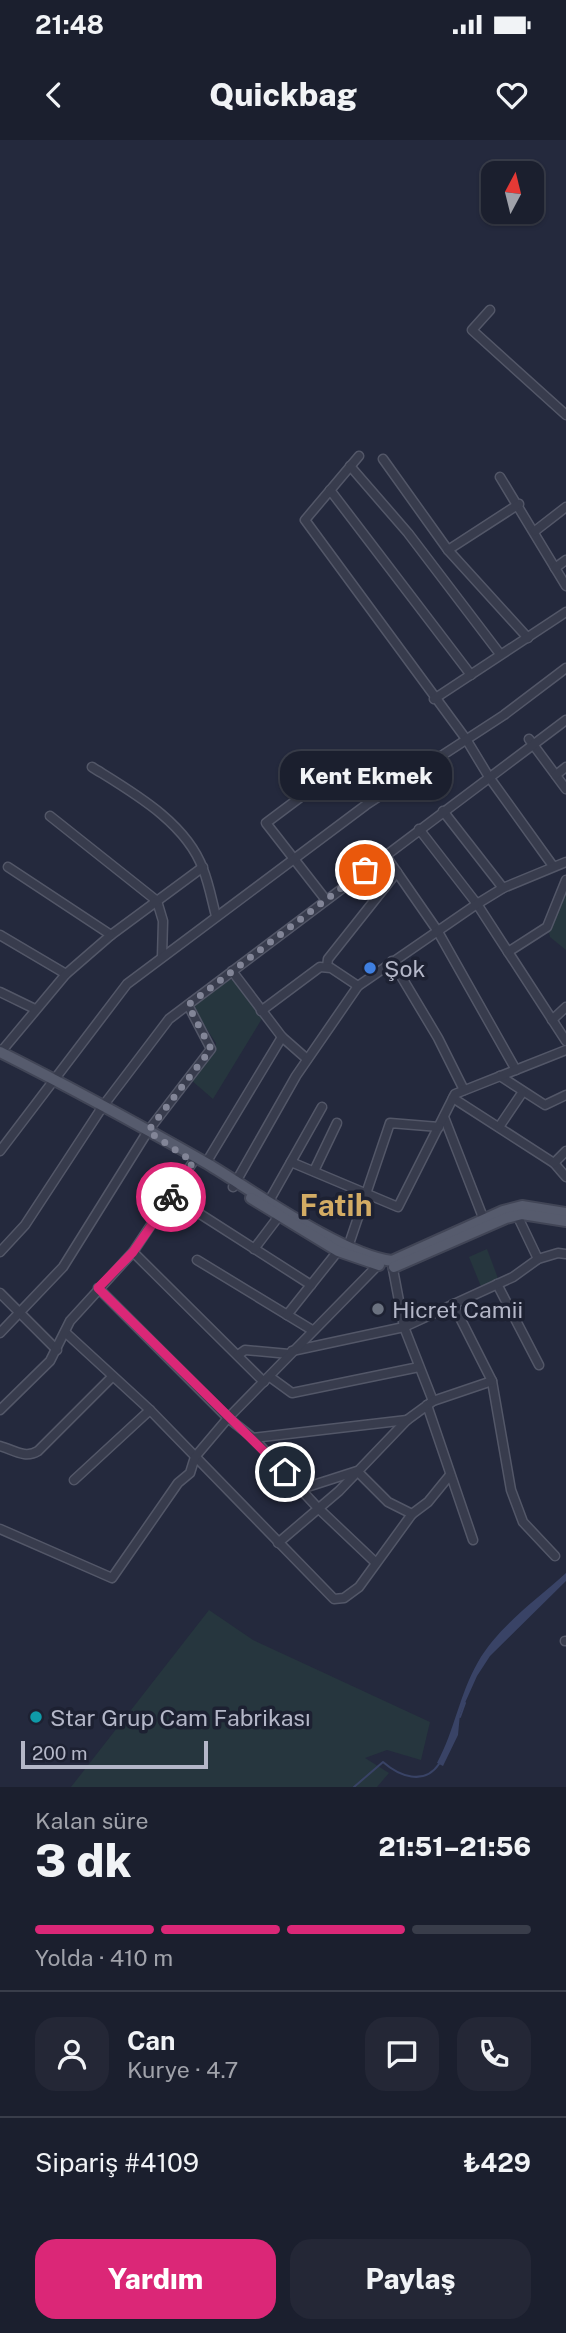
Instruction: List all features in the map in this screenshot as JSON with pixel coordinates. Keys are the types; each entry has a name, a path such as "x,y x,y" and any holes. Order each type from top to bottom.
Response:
{"main road":[{"path":"0,1052 55,1079 206,1163 279,1216 343,1249 386,1264 517,1215 566,1221"},
{"path":"170,1144 193,1162 269,1201 343,1249"},
{"path":"386,1264 522,1206 566,1213"}],"street":[{"path":"490,310 472,330 566,415"},
{"path":"359,456 304,520 434,699 467,739 489,777 553,866"},
{"path":"383,459 448,550 528,638"},
{"path":"350,466 408,533 500,654"},
{"path":"500,477 519,504 566,586"},
{"path":"330,490 471,675"},
{"path":"448,550 519,504"},
{"path":"535,531 566,507"},
{"path":"555,568 566,561"},
{"path":"434,699 566,612"},
{"path":"0,1151 127,984 366,805 467,739 566,668"},
{"path":"0,1252 25,1225 103,1106 159,1031 232,971 489,777 530,741 566,720"},
{"path":"530,741 566,789"},
{"path":"92,767 138,796 183,836 203,867 216,916"},
{"path":"556,775 566,767"},
{"path":"322,781 267,823 326,900"},
{"path":"443,811 503,888"},
{"path":"50,816 157,901 163,921 162,957"},
{"path":"419,829 477,904 566,1041"},
{"path":"385,855 437,930 516,1070"},
{"path":"235,1184 307,1059 358,986 437,930 503,888 566,862"},
{"path":"8,867 111,935"},
{"path":"0,1052 66,974 111,935 203,867"},
{"path":"261,1011 313,971 327,967 337,948 397,872"},
{"path":"508,952 547,927 566,880"},
{"path":"0,935 66,974"},
{"path":"392,961 438,1038 464,1090"},
{"path":"327,967 358,986"},
{"path":"232,971 282,1037 307,1059"},
{"path":"0,992 35,1009"},
{"path":"0,1333 64,1267 148,1131 211,1049 188,1005"},
{"path":"552,1020 566,1007"},
{"path":"206,1163 282,1037"},
{"path":"291,1162 369,1193 398,1208 453,1098 464,1090 566,1050"},
{"path":"500,1076 545,1105 566,1095"},
{"path":"499,1127 523,1093"},
{"path":"453,1098 554,1163 566,1177"},
{"path":"269,1201 322,1107"},
{"path":"444,1117 484,1220"},
{"path":"314,1171 337,1123"},
{"path":"287,1315 343,1249 369,1193 390,1123 439,1127"},
{"path":"554,1163 566,1150"},
{"path":"0,1410 42,1370 57,1350 69,1321 133,1252 193,1162"},
{"path":"172,1196 311,1285"},
{"path":"517,1215 538,1259"},
{"path":"254,1249 279,1216"},
{"path":"133,1252 238,1355 267,1379 292,1393 419,1367"},
{"path":"238,1355 245,1350 290,1353 404,1327 497,1284 538,1259 558,1253 566,1255"},
{"path":"197,1260 312,1330"},
{"path":"0,1529 112,1578 178,1483 190,1472 195,1458 228,1418 312,1330 386,1264 450,1475 473,1540"},
{"path":"497,1284 539,1365"},
{"path":"98,1288 228,1418 253,1438 318,1508 375,1562"},
{"path":"0,1293 57,1350"},
{"path":"453,1304 492,1381 511,1490 523,1522 555,1556"},
{"path":"65,1332 150,1410 334,1599 344,1598 359,1587 412,1514 428,1502 450,1475"},
{"path":"0,1446 23,1455 38,1451 112,1377"},
{"path":"278,1543 357,1471 407,1420 430,1403 492,1381"},
{"path":"74,1480 150,1410"},
{"path":"253,1438 407,1420"},
{"path":"301,1489 357,1471"},
{"path":"357,1471 387,1502 412,1514"}],"shaded area":[{"path":"566,892 566,950 550,937 549,932"},
{"path":"229,980 234,980 263,1017 213,1099 191,1080 215,1049 216,1043 192,1007"},
{"path":"487,1249 499,1281 482,1289 469,1257"},
{"path":"209,1610 253,1640 430,1722 421,1760 387,1750 365,1758 389,1773 377,1787 71,1787"}],"water":[{"path":"566,1573 566,1581 490,1656 477,1676 460,1714 458,1735 443,1766 437,1763 472,1674 486,1649 518,1615"}],"waterway":[{"path":"460,1717 465,1703"},
{"path":"354,1787 383,1762 404,1775 419,1777 433,1771 439,1764"}],"way so far":[{"path":"171,1197 193,1162 148,1131 211,1049 188,1005 365,870"}],"place":[{"name":"Kent Ekmek","path":"365,870"},
{"name":"Şok","path":"370,968"},
{"name":"Hicret Camii","path":"378,1309"},
{"name":"Star Grup Cam Fabrikası","path":"36,1717"}],"district":[{"name":"Fatih","path":"336,1205"}],"route":[{"path":"171,1197 133,1252 98,1288 285,1472"}]}
